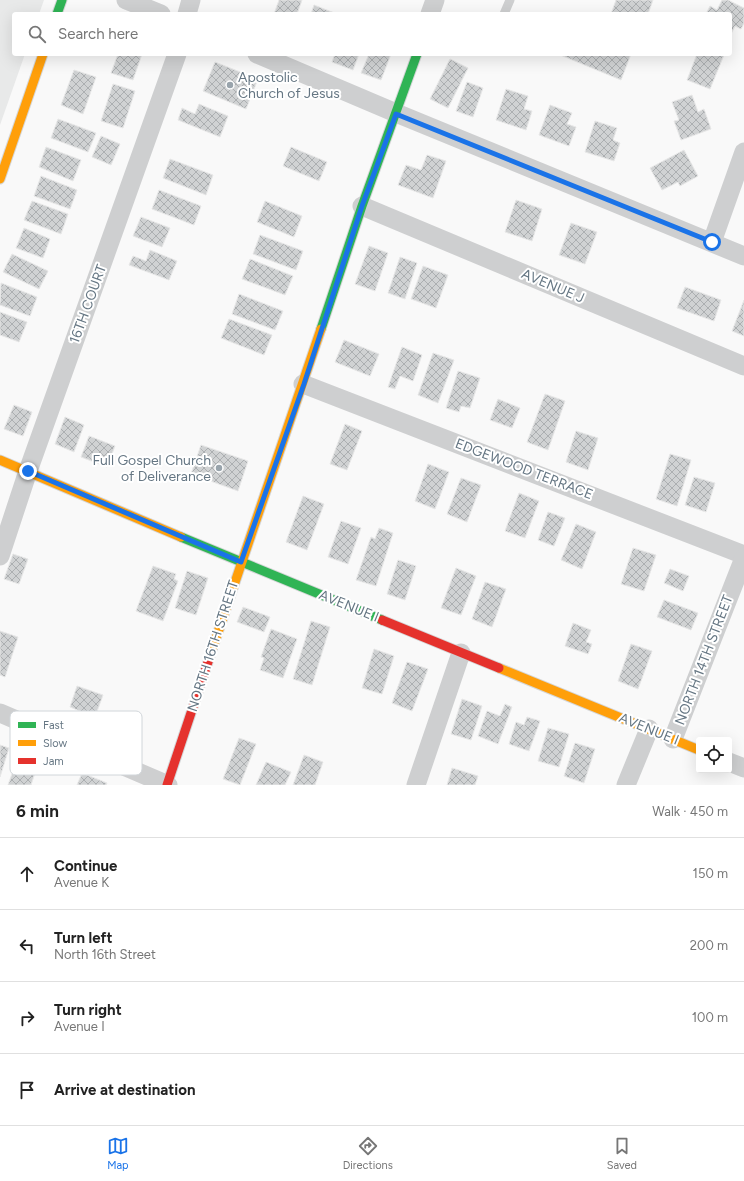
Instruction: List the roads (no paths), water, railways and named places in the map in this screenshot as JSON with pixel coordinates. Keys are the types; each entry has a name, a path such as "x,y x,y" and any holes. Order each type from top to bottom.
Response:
{"street":[{"path":"58,12 62,0"},
{"path":"126,0 156,12"},
{"path":"188,12 191,0"},
{"path":"431,12 435,0"},
{"path":"0,179 43,56"},
{"name":"16TH COURT","path":"0,556 28,471 176,56"},
{"path":"262,56 396,114 744,256"},
{"name":"NORTH 16TH STREET","path":"168,785 241,562 304,384 362,206 416,56"},
{"path":"712,242 744,152"},
{"name":"AVENUE J","path":"362,206 744,366"},
{"name":"EDGEWOOD TERRACE","path":"304,384 744,555"},
{"name":"AVENUE I","path":"0,460 241,562 696,749"},
{"name":"NORTH 14TH STREET","path":"673,739 744,558"},
{"path":"416,785 461,653"},
{"path":"0,713 10,717"},
{"path":"626,785 649,729"},
{"path":"732,763 744,768"},
{"path":"142,774 168,785"}],"lane":[{"path":"505,12 510,0"}],"place":[{"name":"Apostolic Church of Jesus","path":"230,85"},
{"name":"Full Gospel Church of Deliverance","path":"219,468"}]}
